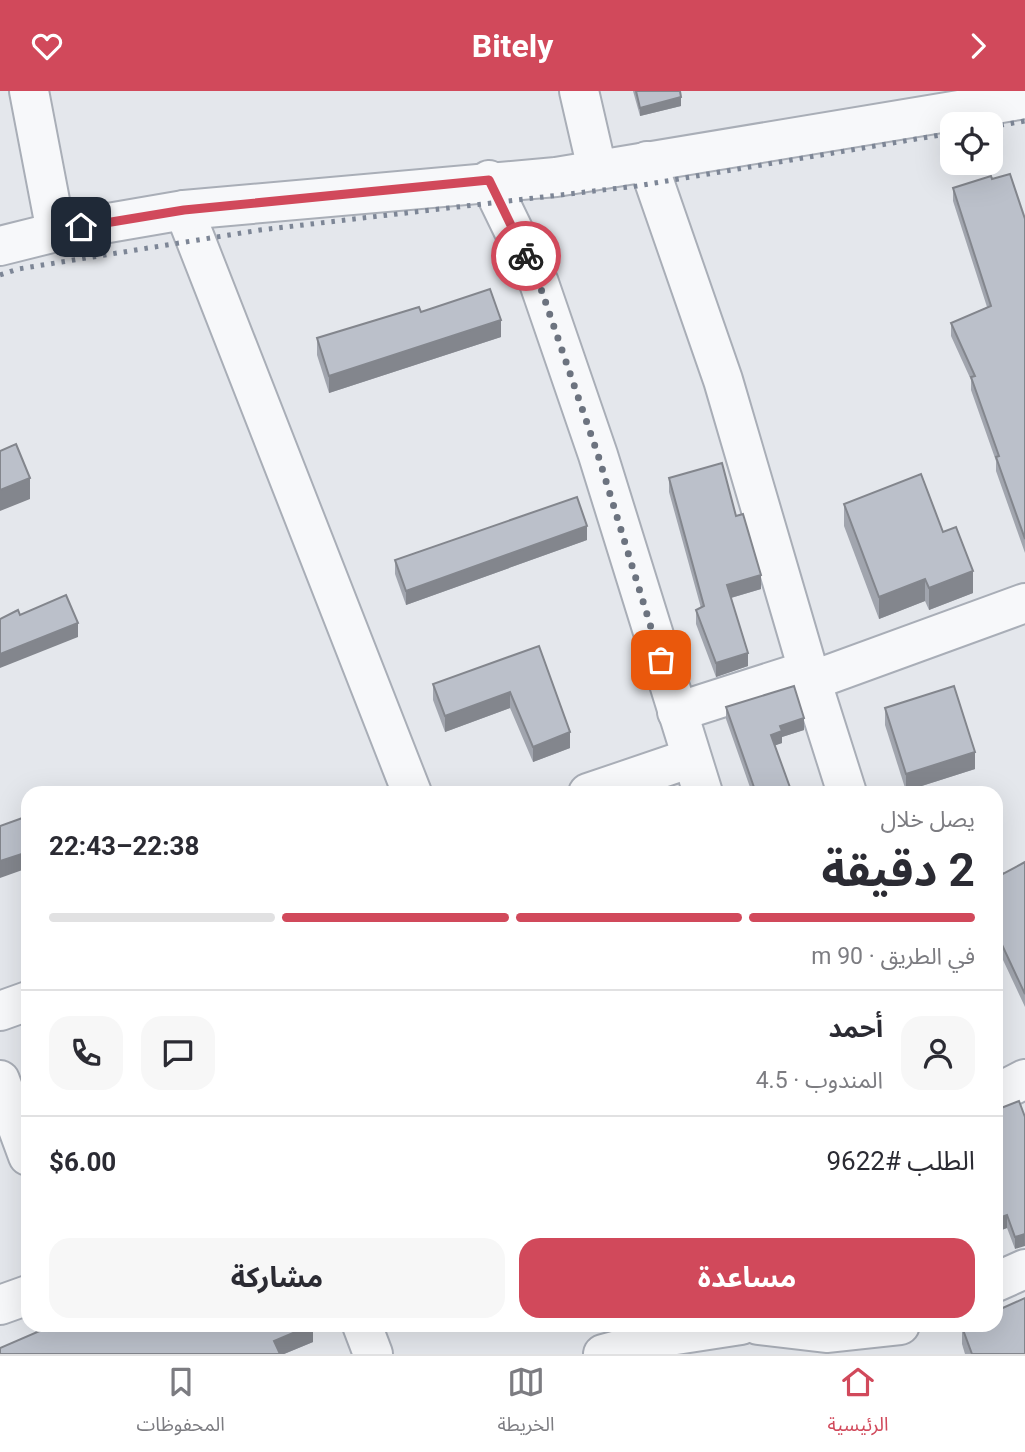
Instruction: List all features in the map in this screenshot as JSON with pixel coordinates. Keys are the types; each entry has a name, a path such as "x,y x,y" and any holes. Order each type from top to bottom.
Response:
{"street":[{"path":"29,91 56,232"},
{"path":"579,91 597,169"},
{"path":"0,246 56,232 184,210 489,180 556,177 1020,103"},
{"path":"647,161 723,380 845,786"},
{"path":"489,180 539,283 598,455 697,776 633,786"},
{"path":"184,210 409,786"},
{"path":"677,712 810,676 1025,603"},
{"path":"0,1011 21,1004"},
{"path":"1003,1090 1025,1079"},
{"path":"0,1080 21,1137"},
{"path":"1003,1279 1025,1269"},
{"path":"0,1305 21,1298"},
{"path":"365,1332 373,1354"},
{"path":"617,1342 695,1332"},
{"path":"818,1332 898,1333"}],"building":[{"path":"636,91 680,91 681,97 640,108"},
{"path":"1010,174 1025,219 1025,539 971,377 975,376 951,323 991,306 953,188 991,176 992,179"},
{"path":"490,289 501,320 329,376 317,338 419,307 421,312"},
{"path":"16,444 30,478 0,490 0,451"},
{"path":"722,463 736,516 743,514 761,575 727,585 748,653 716,663 696,610 704,606 669,478"},
{"path":"921,474 943,532 956,527 973,571 929,588 925,579 879,597 844,504"},
{"path":"577,497 587,526 406,591 395,560"},
{"path":"66,595 78,623 0,654 0,619 18,610 20,615"},
{"path":"539,646 570,732 533,747 510,692 445,716 433,684"},
{"path":"794,686 804,718 780,726 782,731 771,735 789,786 754,786 726,707"},
{"path":"954,686 975,752 906,774 885,708"},
{"path":"21,818 21,854 0,861 0,826"},
{"path":"1025,862 1025,994 1003,947 1003,874"},
{"path":"1019,1101 1025,1117 1025,1234 1015,1237 1007,1215 1003,1216 1003,1107"},
{"path":"1025,1298 1025,1354 972,1354 964,1332 1003,1332 1003,1308"},
{"path":"37,1332 295,1332 274,1341 280,1354 0,1354 0,1348"}],"railway":[{"path":"1003,125 1025,121"},
{"path":"0,275 18,269 260,230 637,186 940,135"}],"way so far":[{"path":"526,256 539,283 598,455 661,660"}],"route":[{"path":"81,227 184,210 489,180 526,256"}]}
